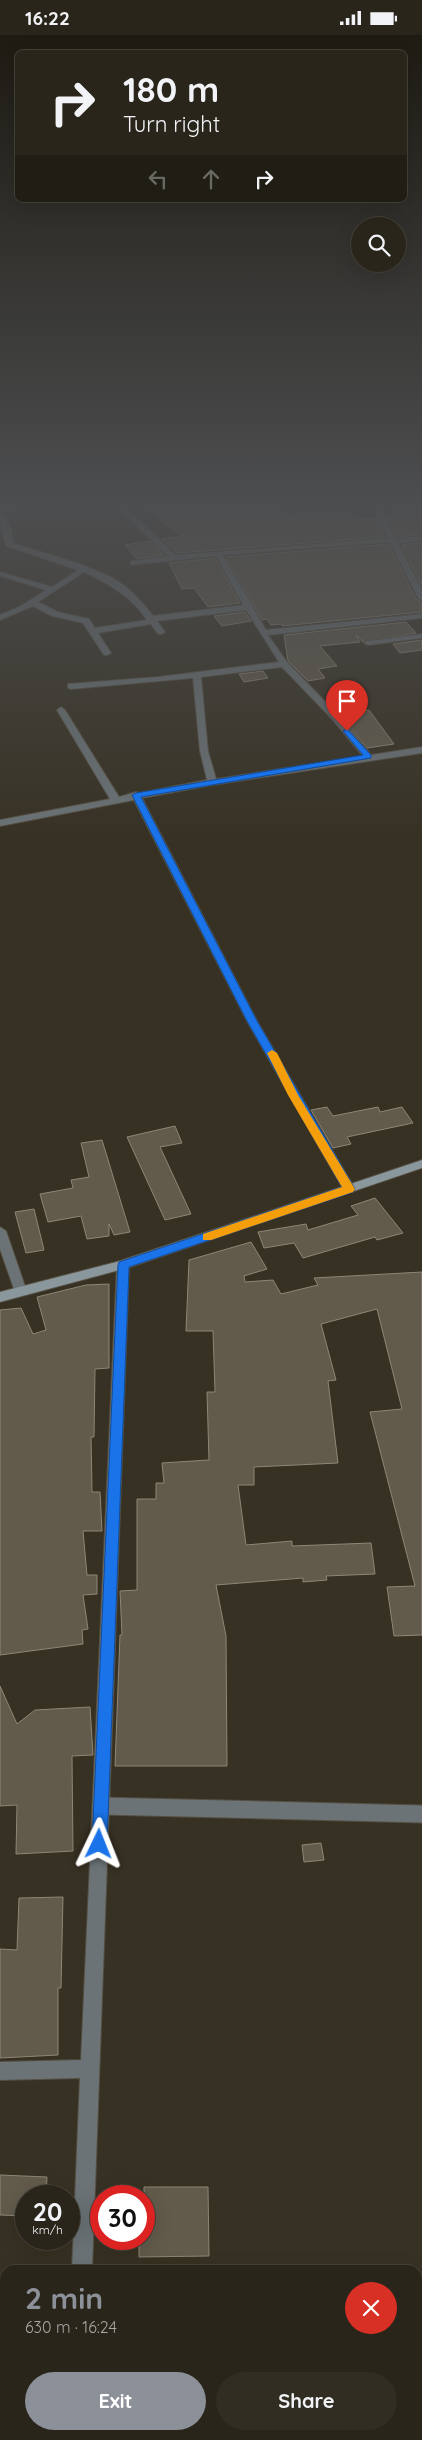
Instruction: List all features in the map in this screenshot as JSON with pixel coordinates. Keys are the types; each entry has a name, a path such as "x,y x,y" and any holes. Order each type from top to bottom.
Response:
{"main road":[{"path":"0,1297 124,1265 422,1164"}],"street":[{"path":"77,618 86,621 107,653"},
{"path":"92,631 165,618"},
{"path":"255,618 284,664 336,718 368,757"},
{"path":"263,633 401,618"},
{"path":"152,620 160,632"},
{"path":"368,643 422,636"},
{"path":"71,686 197,675 284,664"},
{"path":"197,675 204,751 212,782"},
{"path":"61,710 115,799"},
{"path":"0,823 136,795 422,750"},
{"path":"136,795 252,1021 349,1189"},
{"path":"0,1231 21,1292"},
{"path":"82,2265 124,1265"},
{"path":"0,2071 90,2069"}],"lane":[{"path":"101,1807 422,1813"}],"building":[{"path":"216,618 249,618 251,621 222,626"},
{"path":"261,618 360,618 282,626 282,624 271,625 267,619 262,620"},
{"path":"406,622 416,633 363,642 356,635 360,642 320,646 337,666 318,669 325,678 308,681 288,661 284,635"},
{"path":"422,640 422,650 400,653 393,644"},
{"path":"263,671 268,678 244,682 239,674"},
{"path":"369,710 394,744 367,748 339,714"},
{"path":"327,1107 333,1116 378,1107 380,1112 402,1107 413,1123 347,1137 351,1144 333,1148 311,1110"},
{"path":"175,1126 182,1143 160,1147 191,1214 165,1220 127,1137"},
{"path":"102,1140 130,1232 114,1235 109,1224 109,1236 87,1239 81,1216 48,1222 40,1194 73,1188 71,1180 89,1177 81,1143"},
{"path":"375,1198 403,1233 377,1240 375,1237 303,1258 294,1243 264,1248 258,1232 306,1224 308,1230 358,1215 351,1206"},
{"path":"34,1209 44,1250 26,1253 15,1212"},
{"path":"251,1242 267,1269 244,1276 245,1282 273,1280 281,1294 318,1285 314,1278 422,1272 422,1635 394,1636 387,1587 415,1586 370,1412 402,1409 377,1309 321,1324 336,1380 328,1381 338,1463 254,1467 254,1485 238,1485 246,1545 292,1541 292,1546 371,1543 375,1574 326,1576 327,1580 303,1582 303,1578 216,1585 226,1636 227,1766 115,1766 120,1635 122,1635 120,1591 137,1590 137,1499 156,1499 156,1483 164,1483 162,1463 209,1460 207,1392 215,1392 213,1331 186,1331 189,1260"},
{"path":"109,1284 109,1368 95,1369 94,1437 91,1437 92,1492 100,1492 102,1531 83,1531 87,1575 97,1575 97,1594 83,1595 88,1629 82,1630 83,1644 0,1655 0,1310 21,1308 33,1334 46,1330 37,1297 86,1285"},
{"path":"0,1686 17,1724 35,1710 90,1707 93,1755 72,1756 73,1851 16,1854 17,1805 0,1806"},
{"path":"321,1843 324,1860 304,1862 302,1845"},
{"path":"63,1897 61,1988 58,1988 58,2055 0,2058 0,1949 17,1950 19,1898"},
{"path":"0,2175 47,2177 47,2185 15,2185 15,2216 0,2215"},
{"path":"155,2187 208,2187 209,2256 139,2257 139,2250 155,2250"}],"slow traffic":[{"path":"207,1237 349,1189 293,1095 272,1053"}],"route":[{"path":"99,1844 124,1265 349,1189 293,1095 272,1052 252,1021 136,795 368,757 347,731"}]}
